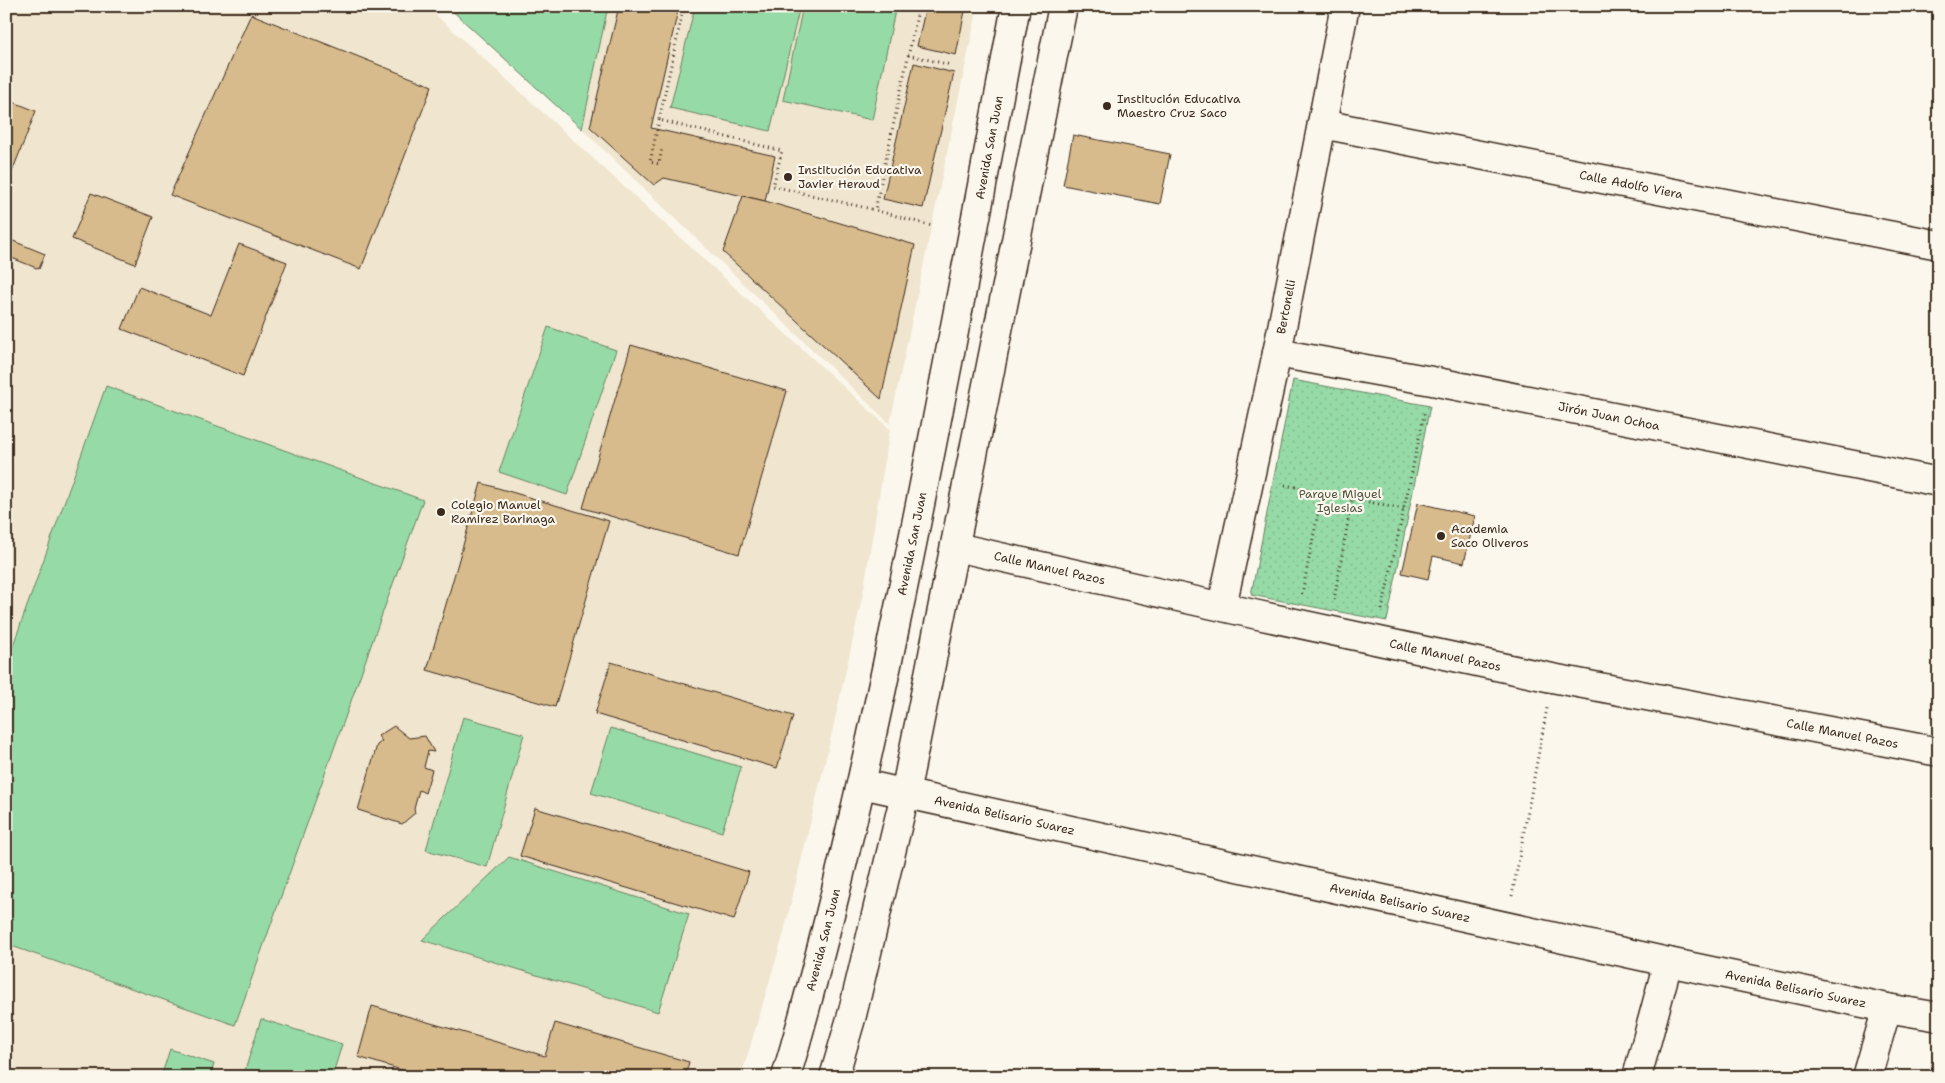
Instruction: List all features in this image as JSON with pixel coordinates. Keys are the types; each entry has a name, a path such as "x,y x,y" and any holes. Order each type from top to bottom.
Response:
{"street":[{"name":"Avenida San Juan","path":"786,1077 808,1003 862,784 915,532 1016,6"},
{"path":"834,1077 852,1014 905,794 1063,6"},
{"name":"Bertonelli","path":"1222,606 1277,353 1345,6"},
{"name":"Calle Adolfo Viera","path":"1322,124 1939,246"},
{"name":"Jirón Juan Ochoa","path":"1277,353 1432,381 1939,482"},
{"name":"Calle Manuel Pazos","path":"956,547 1552,678 1939,752"},
{"name":"Avenida Belisario Suarez","path":"862,784 1668,962 1887,1008 1939,1017"},
{"path":"1637,1077 1668,962"},
{"path":"1867,1077 1887,1008"}],"path":[{"path":"662,148 659,164 650,162 684,6"},
{"path":"874,210 919,6"},
{"path":"908,54 951,65"},
{"path":"659,120 782,151 773,186 932,226"},
{"path":"1376,640 1426,410 1416,408"},
{"path":"1277,484 1404,509"},
{"path":"1300,602 1322,493"},
{"path":"1332,608 1352,499"},
{"path":"1506,926 1552,678"}],"shaded area":[{"name":"Colegio Manuel Ramirez Barinaga","path":"6,6 426,6 890,429 863,594 831,737 783,936 741,1077 6,1077"},
{"name":"Institución Educativa Javier Heraud","path":"608,6 978,6 890,424 582,129"}],"green space":[{"path":"447,6 608,6 582,129"},
{"path":"695,6 800,6 770,131 670,108"},
{"path":"803,6 896,6 872,120 783,100"},
{"path":"548,327 616,350 567,495 499,472"},
{"name":"Parque Miguel Iglesias","path":"1293,380 1430,406 1387,621 1251,595"},
{"path":"106,386 423,500 235,1025 6,944 6,665"},
{"path":"463,717 524,734 487,867 426,850"},
{"path":"611,728 741,767 722,832 591,793"},
{"path":"509,857 689,914 658,1012 422,940"},
{"path":"261,1019 342,1044 332,1077 243,1077"},
{"path":"170,1049 214,1064 210,1077 161,1077"}],"building":[{"path":"619,6 679,6 651,128 775,156 765,201 664,178 654,185 590,127"},
{"path":"926,6 966,6 956,55 917,46"},
{"path":"251,14 432,86 361,269 170,195"},
{"path":"914,63 954,73 923,208 883,199"},
{"path":"6,99 36,111 6,187"},
{"path":"1073,135 1170,154 1160,204 1063,185"},
{"path":"91,193 153,217 135,264 72,239"},
{"path":"743,196 915,245 881,399 723,252"},
{"path":"6,238 45,254 39,269 7,256 6,258"},
{"path":"239,244 287,262 243,376 122,329 139,287 211,315"},
{"path":"631,345 787,391 739,554 583,508"},
{"path":"481,483 609,521 555,707 427,670"},
{"name":"Academia Saco Oliveros","path":"1418,503 1475,516 1464,563 1433,556 1428,579 1402,573"},
{"path":"611,662 793,716 777,768 595,714"},
{"path":"394,726 409,738 425,736 434,752 428,751 424,767 432,770 425,793 419,790 414,809 415,813 402,824 358,810 377,745 382,741 378,736"},
{"path":"535,808 749,872 734,920 520,856"},
{"path":"372,1006 545,1056 555,1023 689,1062 685,1077 572,1077 558,1073 557,1077 425,1077 358,1057"}],"place":[{"name":"Institución Educativa Maestro Cruz Saco","path":"1107,106"},
{"name":"Institución Educativa Javier Heraud","path":"788,177"},
{"name":"Colegio Manuel Ramirez Barinaga","path":"441,512"},
{"name":"Academia Saco Oliveros","path":"1441,536"}]}
